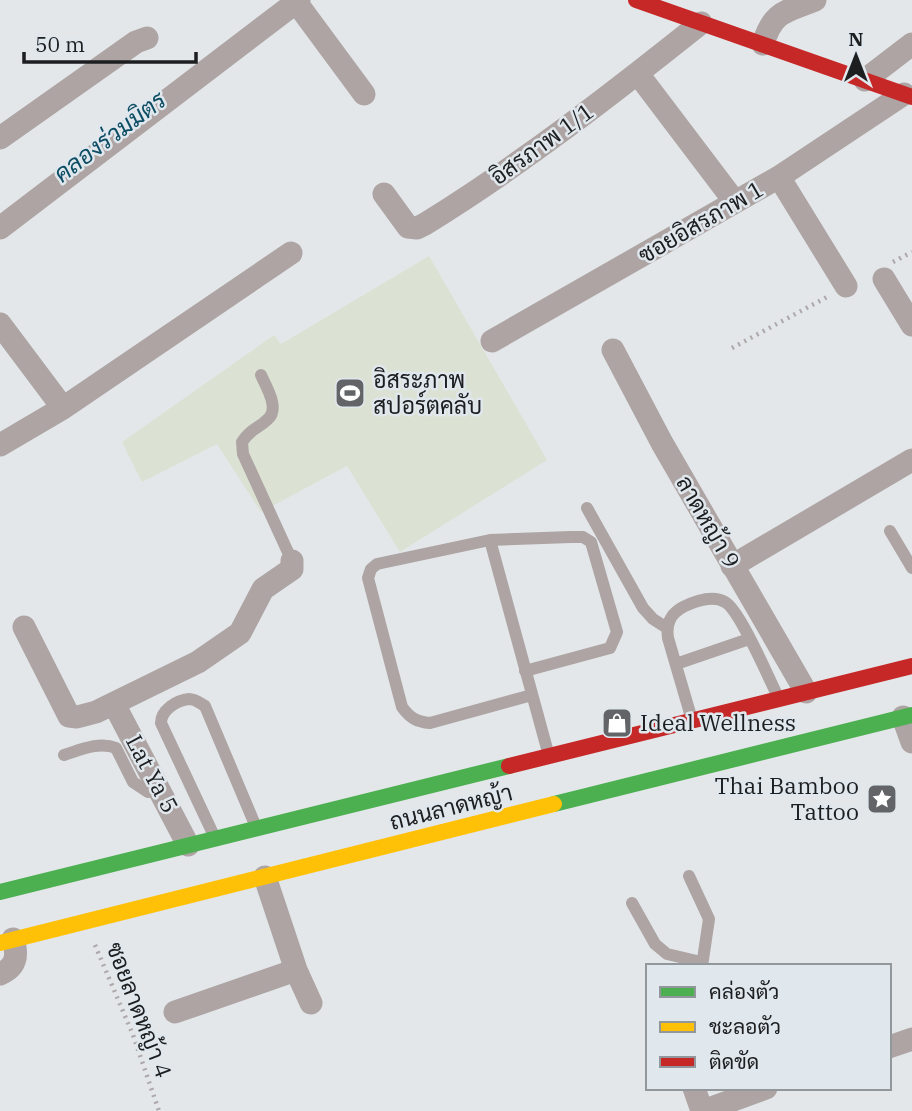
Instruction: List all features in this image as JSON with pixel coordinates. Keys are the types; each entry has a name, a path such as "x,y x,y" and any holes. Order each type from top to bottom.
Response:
{"main road":[{"path":"636,0 908,96"},
{"name":"ถนนลาดหญ้า","path":"0,892 806,692 891,677 912,666"},
{"name":"ถนนลาดหญ้า","path":"7,941 905,713"}],"street":[{"path":"763,44 769,26 778,15 815,0"},
{"path":"0,228 298,1 364,94"},
{"name":"อิสรภาพ 1/1","path":"384,194 408,227 417,228 534,151 638,74 701,23"},
{"path":"0,138 136,42 147,38"},
{"path":"865,80 912,44"},
{"path":"638,74 735,202"},
{"name":"ซอยอิสรภาพ 1","path":"492,341 779,177 908,96"},
{"path":"779,177 846,286"},
{"path":"0,445 63,408 291,253"},
{"path":"887,271 912,325"},
{"path":"0,324 63,408"},
{"name":"ลาดหญ้า 9","path":"613,350 662,443 806,692"},
{"path":"733,565 912,460"},
{"path":"24,627 69,716 77,717 114,704 149,684 198,662 240,633 263,589 292,569 292,561"},
{"name":"Lat Ya 5","path":"114,704 188,845"},
{"path":"905,713 912,742"},
{"path":"265,877 296,970 312,1003"},
{"path":"0,974 16,962 18,953 7,941"},
{"path":"175,1012 296,970"},
{"path":"891,1046 912,1040"},
{"path":"695,1090 702,1111 754,1090"}],"lane":[{"path":"261,375 272,402 272,412 268,419 250,430 242,442 243,454 292,561"},
{"path":"587,508 643,608 667,628"},
{"path":"890,531 912,568"},
{"path":"526,671 610,648 617,632 590,542 583,537 490,540 377,564 370,569 368,578 402,707 408,716 418,722 430,723 532,695"},
{"path":"490,540 548,756"},
{"path":"692,720 667,628 670,619 681,608 700,601 716,599 730,606 779,699"},
{"path":"676,664 749,639"},
{"path":"216,838 161,723 164,710 188,699 205,706 257,828"},
{"path":"64,755 108,745 116,748 133,782 148,792 159,788"},
{"path":"632,904 655,944 667,954 702,964 709,934 709,919 689,876"}],"path":[{"path":"887,271 912,252"},
{"path":"733,348 846,286"},
{"name":"ซอยลาดหญ้า 4","path":"85,921 133,1035 159,1111"}],"green space":[{"name":"อิสระภาพ สปอร์ตคลับ","path":"429,256 547,460 400,552 347,466 261,512 217,444 142,482 122,442 274,335 281,344"}],"traffic: fast":[{"path":"554,804 912,715"},
{"path":"0,892 509,766"}],"traffic: slow":[{"path":"0,943 554,804"}],"traffic: jam":[{"path":"636,0 912,97"},
{"path":"509,766 912,666"}],"place":[{"name":"อิสระภาพ สปอร์ตคลับ","path":"350,393"},
{"name":"Ideal Wellness","path":"617,723"},
{"name":"Thai Bamboo Tattoo","path":"882,799"}],"water label":[{"name":"คลองร่วมมิตร","path":"110,137"}]}
